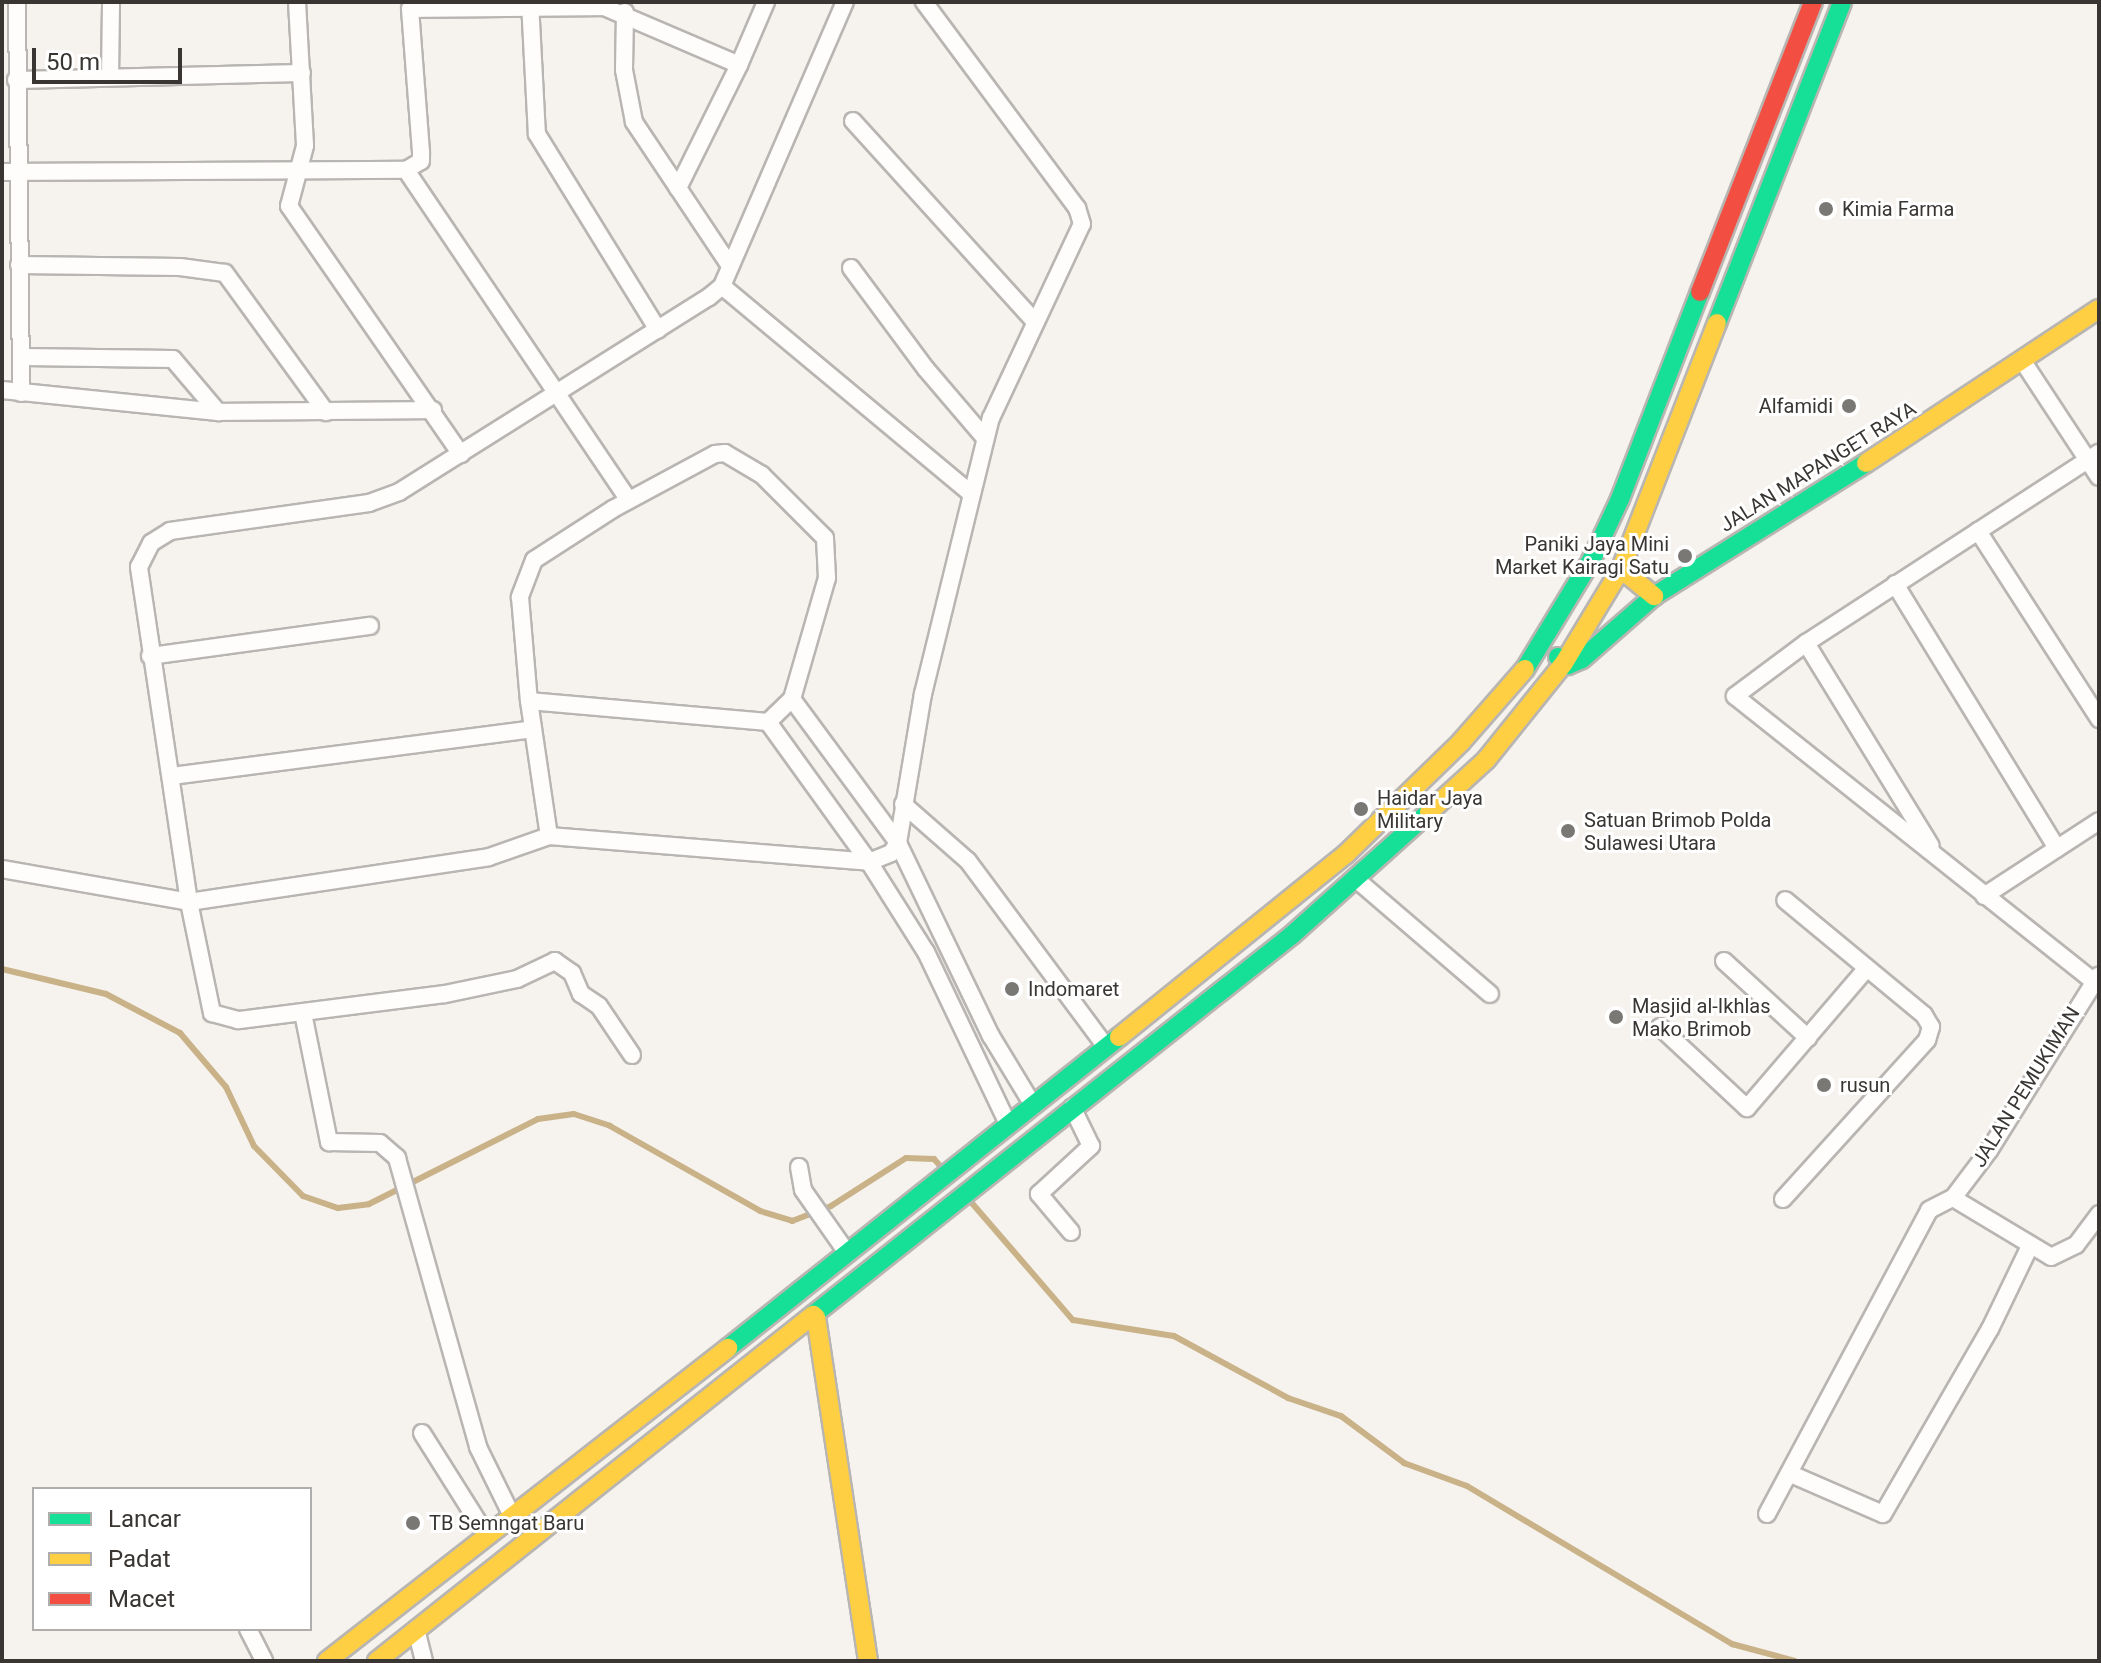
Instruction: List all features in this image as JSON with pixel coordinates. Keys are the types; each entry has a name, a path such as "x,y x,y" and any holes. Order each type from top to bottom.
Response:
{"main road":[{"path":"327,1661 485,1533 848,1254 917,1195 1346,854 1461,742 1542,642 1620,499 1813,2"},
{"path":"377,1661 816,1317 1072,1107 1357,880 1486,760 1564,663 1621,569 1842,2"},
{"name":"JALAN MAPANGET RAYA","path":"1564,663 1582,659 1654,596 2024,363 2099,309"},
{"path":"1621,569 1654,596"},
{"path":"1542,642 1564,663"},
{"path":"816,1317 868,1661"}],"street":[{"path":"17,2 16,80 9,172 19,265 24,357 21,393"},
{"path":"110,77 111,2"},
{"path":"297,2 302,73 301,171 290,209 461,454"},
{"path":"678,188 739,65 766,2"},
{"path":"632,1055 599,1006 581,994 572,973 555,961 494,985 227,1021 212,1013 189,902 139,567 159,536 369,503 415,484 561,393 722,286 845,2"},
{"path":"2,869 189,902 489,857 549,836 869,862 886,857 898,843 914,731 985,438 1035,322 1070,257 1081,219 924,2"},
{"path":"9,172 406,170 421,161 410,6 530,4 604,7 625,12 656,31 739,65"},
{"path":"530,4 537,134 658,330"},
{"path":"625,12 629,106 642,137 730,266"},
{"path":"16,80 302,73"},
{"path":"853,121 1035,322"},
{"path":"406,170 561,393 629,500"},
{"path":"19,265 193,267 225,273 326,412"},
{"path":"851,268 926,369 985,438"},
{"path":"722,286 972,494"},
{"path":"24,357 173,359 218,412"},
{"path":"2024,363 2094,456 2099,477"},
{"path":"2,390 218,412 433,410"},
{"path":"529,701 768,722 792,699 828,570 828,549 815,524 762,475 725,453 692,462 541,554 527,570 520,597 529,701 549,836"},
{"path":"2094,456 1806,643 1738,690 1736,698 1936,854 2092,982 2099,1003"},
{"path":"1978,531 2099,719"},
{"path":"1895,584 2057,848"},
{"path":"150,656 370,626"},
{"path":"1806,643 1936,854"},
{"path":"792,699 898,843 991,1036 1033,1105"},
{"path":"768,722 869,862 926,952 1001,1129"},
{"path":"172,776 533,729"},
{"path":"903,804 968,861 1106,1047"},
{"path":"1984,896 2099,821"},
{"path":"1357,880 1490,994"},
{"path":"1783,1199 1927,1040 1931,1027 1924,1015 1785,900"},
{"path":"1724,961 1808,1038"},
{"path":"1660,1027 1747,1108 1867,968"},
{"name":"JALAN PEMUKIMAN","path":"1767,1514 1791,1474 1909,1242 1929,1210 1953,1198 1990,1149 2092,982"},
{"path":"303,1013 329,1142 389,1147 401,1174 478,1447 511,1514"},
{"path":"1071,1232 1039,1194 1091,1146 1072,1107"},
{"path":"799,1167 811,1201 848,1254"},
{"path":"1953,1198 2030,1246 2058,1256 2076,1245 2099,1214"},
{"path":"1791,1474 1883,1514 1990,1329 2030,1246"},
{"path":"422,1433 485,1533"},
{"path":"416,1629 424,1661"},
{"path":"249,1631 264,1661"}],"waterway":[{"path":"2,969 106,994 180,1033 226,1087 254,1146 303,1196 338,1208 369,1204 538,1119 574,1114 610,1126 760,1211 792,1221 831,1206 906,1158 934,1159 943,1169"},
{"path":"971,1202 1073,1320 1174,1336 1288,1398 1341,1416 1404,1463 1467,1486 1732,1644 1795,1661"}],"traffic: fast":[{"path":"1717,323 1842,2"},
{"path":"1525,669 1592,559 1620,499 1700,292"},
{"path":"1558,657 1568,665 1582,659 1654,596 1866,463"},
{"path":"813,1315 1292,935 1429,812"},
{"path":"728,1348 1119,1037"}],"traffic: slow":[{"path":"1866,463 2099,309"},
{"path":"1429,812 1486,760 1564,663 1621,569 1717,323"},
{"path":"1621,569 1654,596"},
{"path":"1119,1037 1346,854 1461,742 1525,669"},
{"path":"377,1661 813,1315"},
{"path":"816,1317 868,1661"},
{"path":"327,1661 728,1348"}],"traffic: jam":[{"path":"1700,292 1813,2"}],"place":[{"name":"Kimia Farma","path":"1826,209"},
{"name":"Alfamidi","path":"1849,406"},
{"name":"Paniki Jaya Mini Market Kairagi Satu","path":"1685,556"},
{"name":"Haidar Jaya Military","path":"1361,809"},
{"name":"Satuan Brimob Polda Sulawesi Utara","path":"1568,831"},
{"name":"Indomaret","path":"1012,989"},
{"name":"Masjid al-Ikhlas Mako Brimob","path":"1616,1017"},
{"name":"rusun","path":"1824,1085"},
{"name":"TB Semngat Baru","path":"413,1523"}]}
